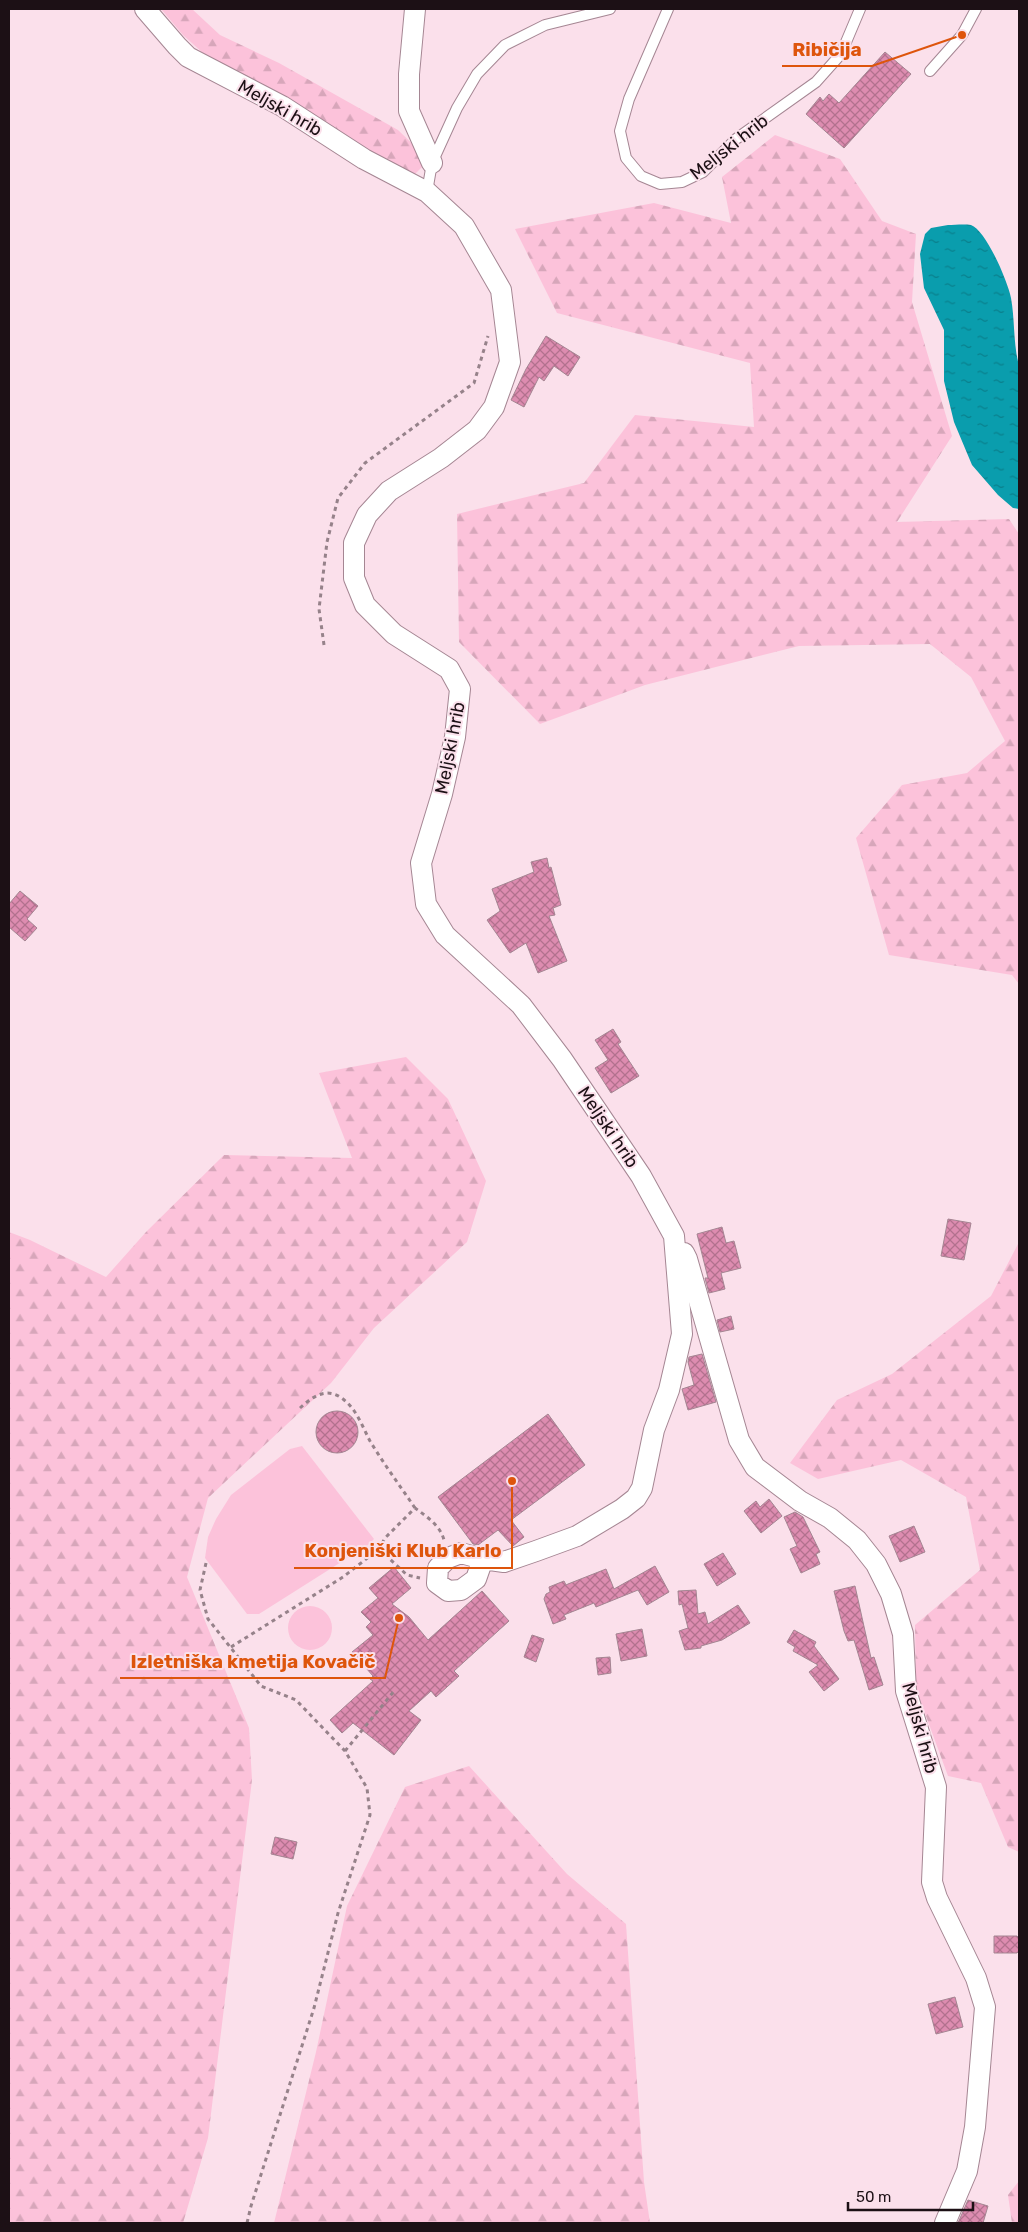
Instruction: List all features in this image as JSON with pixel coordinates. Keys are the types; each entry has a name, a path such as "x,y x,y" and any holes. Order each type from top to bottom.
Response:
{"street":[{"name":"Meljski hrib","path":"145,9 176,46 188,57 282,106 364,159 428,192 464,226 501,290 510,362 494,407 476,430 441,458 389,491 367,515 354,543 354,578 366,605 394,634 449,669 460,689 455,737 442,794 421,864 426,904 445,935 521,1005 562,1059 641,1176 687,1259 736,1432 755,1468 800,1501 830,1518 857,1540 876,1564 891,1594 903,1634 906,1691 936,1787 932,1882 937,1898 976,1978 985,2007 975,2128 967,2171 945,2223"},
{"path":"415,9 408,74 409,111 432,163"},
{"name":"Meljski hrib","path":"448,1558 461,1553 504,1562 577,1536 622,1510 636,1498 642,1488 654,1430 669,1390 682,1334 674,1236"},
{"path":"448,1558 438,1568 437,1583 448,1591 461,1590 476,1579 483,1559"}],"lane":[{"path":"428,192 432,163 457,108 477,74 505,44 545,25 610,9"},
{"name":"Meljski hrib","path":"668,9 629,98 620,131 626,158 641,176 660,184 682,182 703,172 736,139 816,82 841,54 860,9"},
{"path":"930,71 962,35 976,9"}],"path":[{"path":"324,645 319,609 327,542 338,498 365,463 474,383 490,327"},
{"path":"300,1408 312,1396 326,1392 340,1396 354,1410 370,1441 416,1508 433,1521 442,1534 448,1558"},
{"path":"231,1647 342,1577 378,1548 385,1538 416,1508"},
{"path":"378,1548 407,1575 437,1583"},
{"path":"206,1563 200,1590 208,1619 261,1686 296,1700 345,1751 367,1788 370,1814 338,1913 314,2008 247,2223"},
{"path":"345,1751 395,1690"}],"green space":[{"path":"161,9 192,9 220,35 279,63 398,130 426,157 425,164 415,174 380,159 263,84 204,54 183,35"},
{"path":"775,135 840,159 882,221 916,234 912,302 952,436 897,522 1009,519 1019,534 1019,984 1012,975 889,955 856,838 902,785 967,773 1005,741 971,677 930,644 799,646 645,685 540,724 459,642 457,514 584,483 635,415 754,427 750,363 557,313 515,229 654,203 731,223 722,177"},
{"path":"406,1057 448,1099 486,1181 467,1242 374,1328 331,1383 208,1498 187,1577 249,1728 252,1780 208,2138 183,2223 9,2223 9,1232 30,1240 106,1277 146,1232 224,1155 352,1158 319,1073"},
{"path":"1019,1242 1019,1852 1008,1847 981,1783 948,1776 916,1689 915,1625 980,1570 966,1497 901,1460 818,1479 790,1463 837,1400 892,1374 991,1296"},
{"path":"302,1446 374,1539 368,1545 259,1614 247,1614 205,1558 208,1537 216,1519 231,1495 290,1449"},
{"path":"314,1606 326,1612 331,1619 331,1637 326,1644 319,1649 306,1650 298,1647 291,1640 288,1624 291,1616 298,1609"},
{"path":"469,1766 567,1874 626,1924 644,2182 650,2223 274,2223 316,2052 347,1906 405,1787"},
{"path":"1019,2181 1019,2223 1012,2223 1008,2195"}],"water":[{"path":"948,225 971,225 977,229 996,257 1011,298 1019,366 1019,509 1013,508 998,495 972,465 954,422 944,381 944,330 924,288 920,254 925,234 931,228"}],"building":[{"path":"885,52 911,74 844,148 806,114 820,97 823,101 829,94 839,103"},
{"path":"546,336 580,357 568,376 554,366 544,381 539,377 524,407 511,400 526,369"},
{"path":"547,858 561,905 553,908 555,915 549,916 567,961 538,973 526,943 510,953 487,920 500,911 492,889 534,872 531,862"},
{"path":"20,891 38,906 27,919 37,928 25,941 9,927 9,904"},
{"path":"613,1029 621,1042 618,1044 639,1076 611,1093 595,1068 608,1060 595,1040"},
{"path":"948,1219 971,1223 964,1260 941,1256"},
{"path":"722,1227 726,1243 734,1241 741,1268 721,1273 725,1289 709,1293 705,1278 708,1278 697,1234"},
{"path":"731,1316 734,1329 720,1332 717,1320"},
{"path":"702,1354 716,1402 688,1410 682,1389 694,1385 688,1362 689,1357"},
{"path":"341,1411 349,1414 355,1420 358,1432 355,1444 349,1450 333,1453 325,1450 319,1444 316,1428 319,1420 325,1414"},
{"path":"548,1414 585,1465 511,1520 524,1537 513,1546 498,1530 478,1545 473,1544 438,1497"},
{"path":"769,1499 782,1516 761,1533 744,1511 756,1501 760,1507"},
{"path":"795,1512 803,1517 820,1552 816,1554 820,1564 801,1573 790,1549 797,1546 784,1517"},
{"path":"914,1526 925,1552 900,1562 889,1536"},
{"path":"723,1553 736,1574 717,1586 704,1564"},
{"path":"655,1566 669,1592 647,1605 638,1590 596,1607 594,1603 564,1615 566,1619 553,1624 544,1599 546,1594 550,1592 549,1587 564,1581 566,1585 606,1569 614,1589"},
{"path":"394,1567 411,1588 392,1604 409,1617 428,1640 482,1591 509,1621 454,1671 459,1676 436,1697 431,1691 409,1711 421,1720 394,1755 353,1723 342,1733 330,1720 373,1681 370,1679 373,1676 352,1652 373,1635 366,1627 371,1622 361,1612 378,1598 369,1588"},
{"path":"855,1586 871,1658 874,1657 883,1685 869,1690 854,1640 848,1641 844,1631 834,1591"},
{"path":"696,1590 698,1614 705,1612 708,1624 738,1605 750,1623 722,1640 701,1646 701,1648 685,1650 679,1631 688,1628 682,1604 679,1605 678,1591"},
{"path":"642,1629 647,1656 621,1661 616,1634"},
{"path":"794,1630 816,1642 814,1646 839,1679 824,1691 809,1672 818,1665 793,1651 795,1647 787,1642"},
{"path":"532,1635 544,1639 536,1662 524,1657"},
{"path":"610,1657 611,1673 598,1675 596,1658"},
{"path":"275,1837 297,1842 293,1859 271,1854"},
{"path":"994,1936 1017,1936 1019,1938 1019,1951 1017,1953 994,1953"},
{"path":"955,1997 963,2027 936,2034 928,2004"},
{"path":"968,2200 988,2206 983,2223 958,2223"}],"place":[{"name":"Ribičija","path":"962,35"},
{"name":"Konjeniški Klub Karlo","path":"512,1481"},
{"name":"Izletniška kmetija Kovačič","path":"399,1618"}]}
